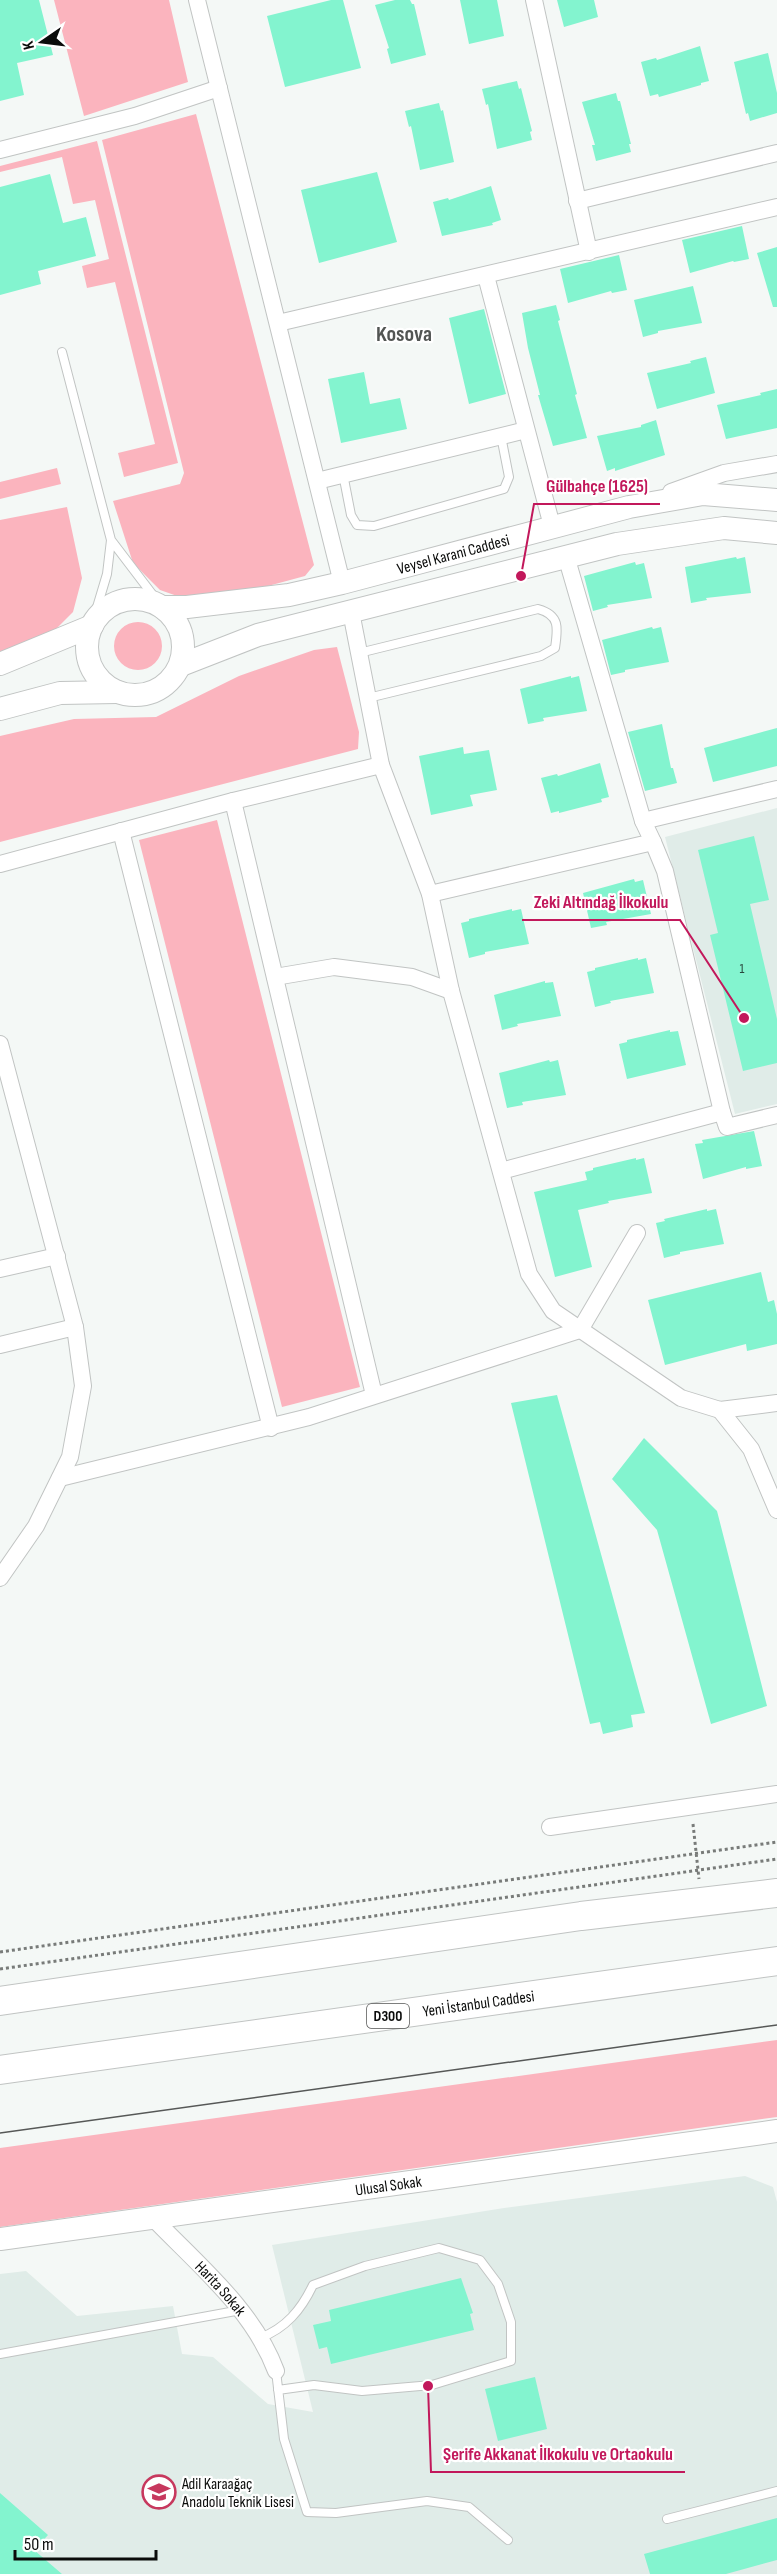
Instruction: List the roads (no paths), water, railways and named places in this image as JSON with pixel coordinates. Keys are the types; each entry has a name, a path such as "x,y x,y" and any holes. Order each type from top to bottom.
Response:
{"highway":[{"path":"0,2001 581,1916 777,1893"},
{"name":"Yeni İstanbul Caddesi","path":"0,2070 777,1961"}],"main road":[{"name":"Veysel Karani Caddesi","path":"162,607 186,607 289,595 629,507 703,494 777,500"},
{"name":"Veysel Karani Caddesi","path":"181,665 258,635 566,556 663,535 724,528 777,533"},
{"path":"0,709 60,693 117,692 132,696 147,694 167,683 181,665 184,650 182,633 174,618 162,607 139,599 115,603 101,613 92,626 87,642 88,658 94,672 104,684 117,692"},
{"path":"0,664 92,626"},
{"name":"Ulusal Sokak","path":"0,2239 777,2131"}],"street":[{"path":"197,0 342,583"},
{"path":"534,0 589,252"},
{"path":"0,150 135,116 219,88"},
{"path":"577,201 777,153"},
{"path":"278,323 777,207"},
{"path":"486,276 552,526"},
{"path":"317,482 526,430"},
{"path":"629,507 724,473 777,464"},
{"path":"566,556 643,821 665,871 727,1127 777,1115"},
{"path":"351,612 381,765 430,894 451,991 529,1274 553,1311 681,1398 720,1410 777,1403"},
{"path":"0,864 233,801 381,765"},
{"path":"643,821 777,789"},
{"path":"233,801 374,1395"},
{"path":"121,831 271,1428"},
{"path":"430,894 653,842"},
{"path":"275,977 334,967 412,977 451,991"},
{"path":"0,1044 75,1327 83,1386 70,1457 36,1526 0,1578"},
{"path":"501,1171 722,1112"},
{"path":"60,1478 309,1418 374,1395 580,1330 637,1233"},
{"path":"0,1269 57,1256"},
{"path":"0,1345 75,1327"},
{"path":"720,1410 751,1449 777,1510"},
{"path":"550,1827 777,1794"},
{"name":"Harita Sokak","path":"152,2217 242,2310 269,2352 276,2371"}],"lane":[{"path":"62,352 111,540 107,574 92,626"},
{"path":"343,474 351,515 357,525 374,526 504,489 509,477 501,436"},
{"path":"111,540 162,607"},
{"path":"359,653 538,609 549,612 554,617 558,632 555,648 541,656 368,698"},
{"path":"260,2338 277,2332 304,2303 313,2285 365,2266 439,2248 480,2260 498,2284 511,2322 511,2361 432,2385 362,2391 314,2385 278,2390"},
{"path":"0,2354 242,2310"},
{"path":"276,2371 284,2439 308,2512 336,2512 427,2501 469,2506 508,2540"},
{"path":"667,2519 777,2491"}],"tram line":[{"path":"0,2133 777,2025"}],"place":[{"name":"Gülbahçe (1625)","path":"521,576"},
{"name":"Zeki Altındağ İlkokulu","path":"744,1018"},
{"name":"Şerife Akkanat İlkokulu ve Ortaokulu","path":"428,2386"},
{"name":"Adil Karaağaç Anadolu Teknik Lisesi","path":"159,2492"}],"district":[{"name":"Kosova","path":"404,333"}]}
